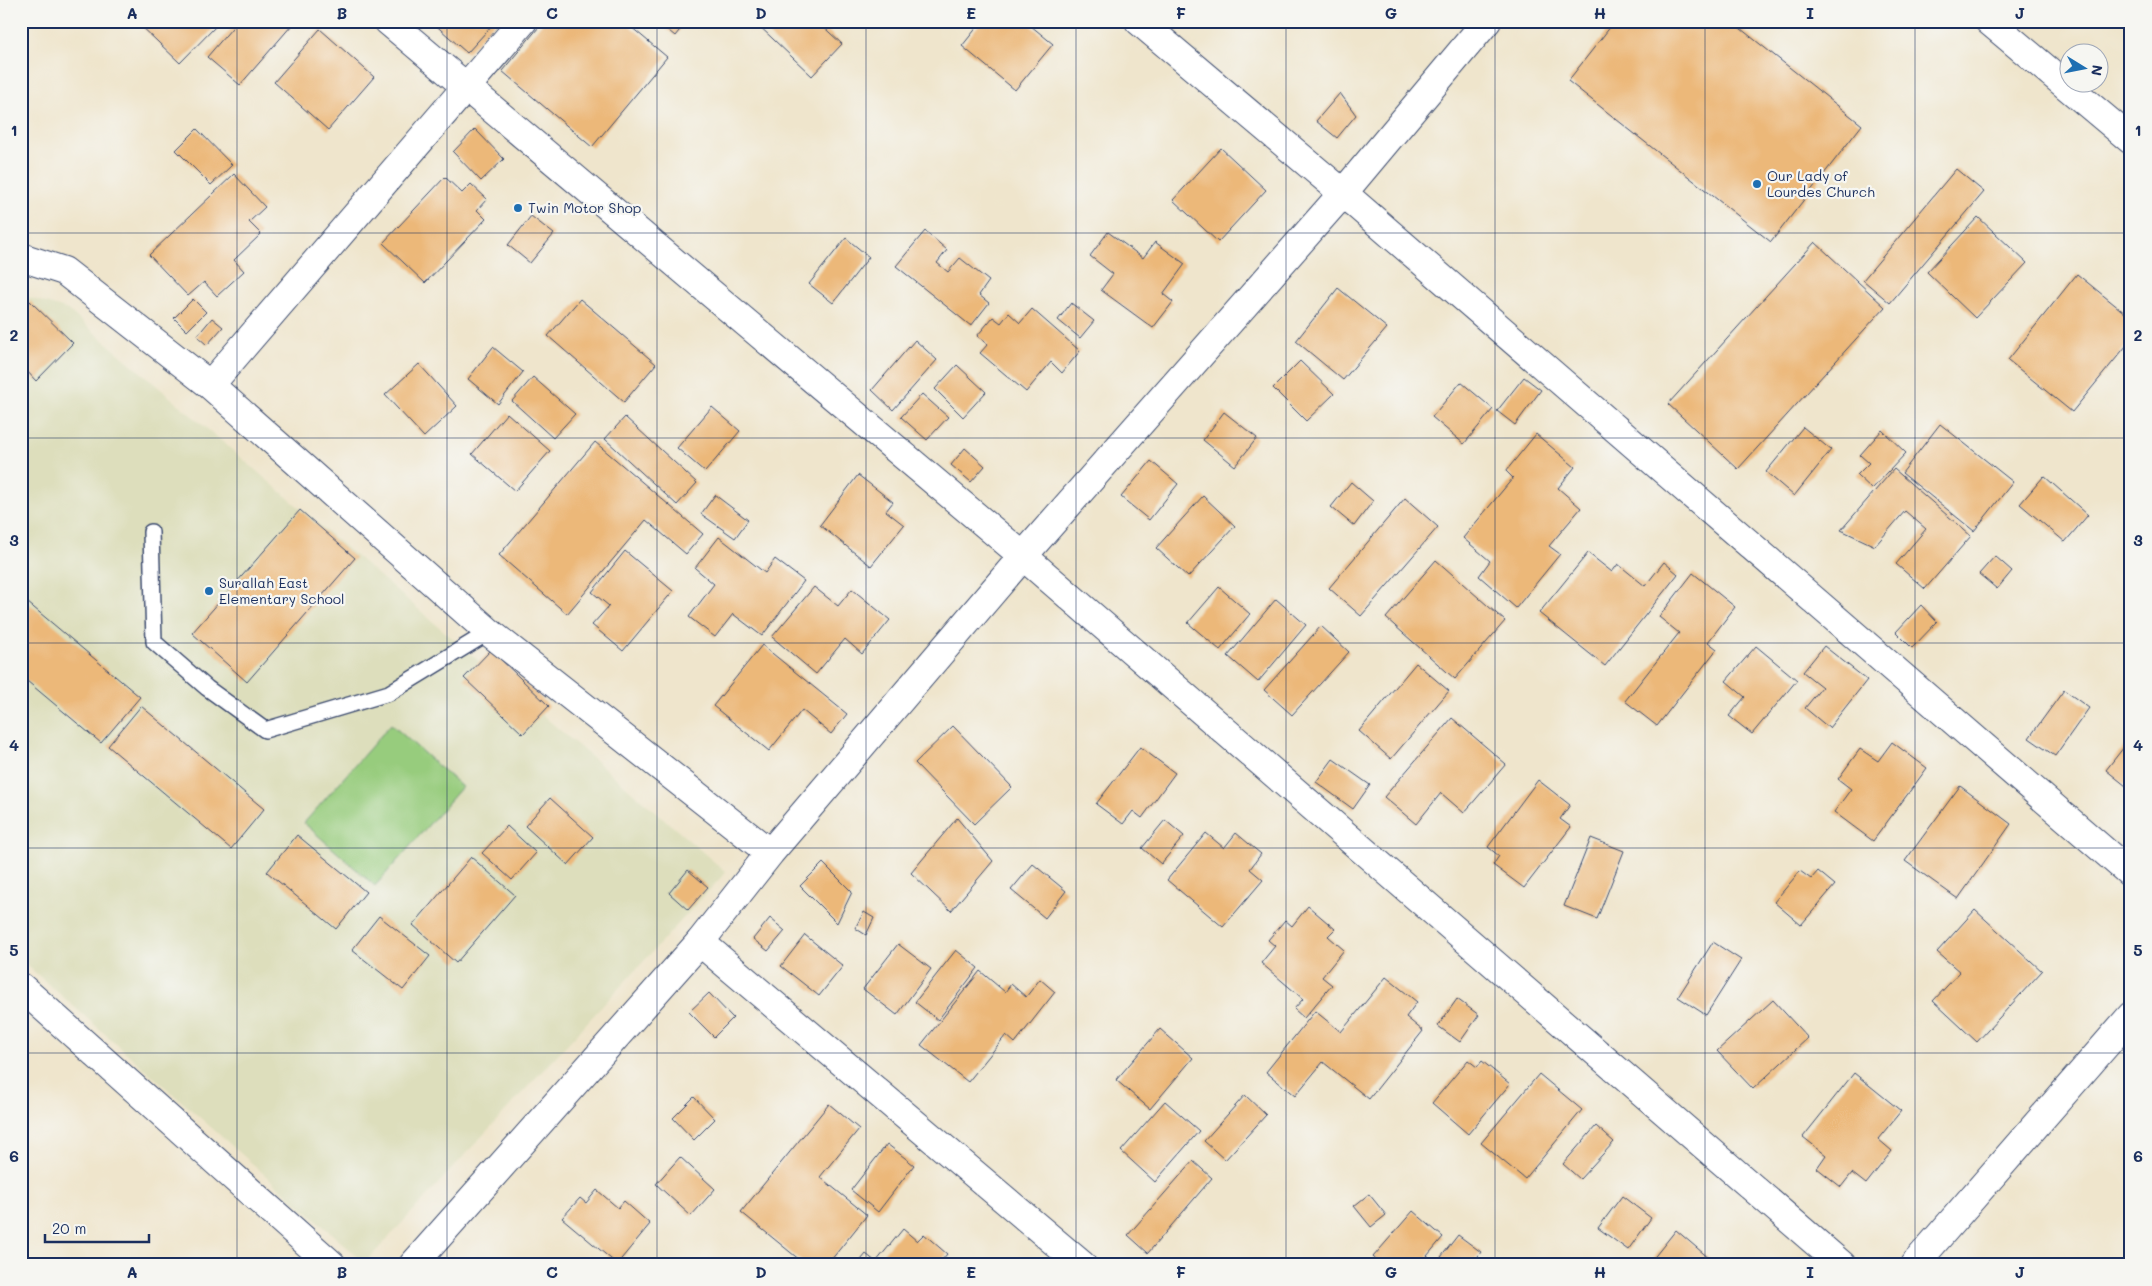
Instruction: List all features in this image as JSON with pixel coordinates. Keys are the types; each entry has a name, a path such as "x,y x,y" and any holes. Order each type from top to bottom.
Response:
{"main road":[{"path":"388,21 1023,556 1842,1265"},
{"path":"210,385 523,21"},
{"path":"1140,21 1343,193 2131,874"},
{"path":"413,1265 700,942 770,853 1023,556 1343,193 1487,21"},
{"path":"1989,21 2131,140"},
{"path":"21,257 64,271 210,385 489,632 770,853"},
{"path":"700,942 1082,1265"},
{"path":"21,987 332,1265"},
{"path":"1914,1265 2131,1016"}],"lane":[{"path":"151,532 154,642 207,688 265,730 389,693 489,632"}],"shaded area":[{"name":"Surallah East Elementary School","path":"21,295 68,310 726,872 365,1263 21,960"}],"green space":[{"path":"391,724 462,787 375,886 304,823"}],"building":[{"path":"136,21 214,21 217,25 180,63"},
{"path":"238,21 287,21 292,25 240,85 207,57"},
{"path":"431,21 496,21 467,53"},
{"path":"544,21 624,21 667,57 592,147 502,71"},
{"path":"657,21 687,21 675,36"},
{"path":"754,21 817,21 842,44 812,76"},
{"path":"982,21 1025,21 1053,44 1015,90 962,46"},
{"name":"Our Lady of Lourdes Church","path":"1615,21 1731,21 1862,125 1771,242 1568,81"},
{"path":"320,29 374,77 328,130 274,82"},
{"path":"1340,93 1356,115 1337,138 1316,121"},
{"path":"197,129 232,165 211,185 176,150"},
{"path":"475,129 504,159 481,181 453,152"},
{"path":"1221,148 1266,190 1218,242 1173,200"},
{"path":"1956,169 1984,192 1890,303 1863,280"},
{"path":"234,174 265,207 249,222 261,234 234,260 244,271 217,296 204,282 188,296 149,255"},
{"path":"445,177 462,193 471,184 487,199 477,210 486,219 425,283 383,243"},
{"path":"531,216 554,234 530,263 508,245"},
{"path":"1978,217 2027,263 1975,318 1927,272"},
{"path":"925,231 947,250 937,263 948,272 960,258 989,281 979,295 989,303 971,326 896,266"},
{"path":"1108,232 1143,258 1155,242 1185,264 1163,294 1173,302 1153,328 1101,290 1113,274 1090,256"},
{"path":"846,238 869,257 833,303 809,284"},
{"path":"1815,242 1885,307 1738,469 1668,404"},
{"path":"2077,274 2131,318 2131,340 2072,412 2008,360"},
{"path":"1338,288 1387,328 1343,380 1296,341"},
{"path":"193,299 206,312 187,331 174,318"},
{"path":"580,299 656,364 624,402 548,336"},
{"path":"30,301 73,343 36,381 26,370 21,375 21,310"},
{"path":"1071,303 1094,321 1080,338 1058,320"},
{"path":"1032,309 1080,351 1062,373 1051,362 1026,392 980,353 988,344 977,336 993,317 1001,323 1009,313 1020,323"},
{"path":"212,318 223,327 207,345 197,336"},
{"path":"915,340 937,360 893,410 872,390"},
{"path":"493,347 523,372 498,404 468,379"},
{"path":"1300,361 1334,394 1306,421 1273,388"},
{"path":"419,364 457,406 424,437 385,395"},
{"path":"957,365 986,392 963,417 935,389"},
{"path":"533,377 575,414 553,438 512,401"},
{"path":"1524,377 1541,390 1515,425 1497,411"},
{"path":"1461,382 1493,409 1464,444 1432,417"},
{"path":"922,394 948,417 927,440 901,417"},
{"path":"712,407 740,431 705,472 677,448"},
{"path":"1224,412 1257,438 1235,466 1203,440"},
{"path":"507,413 550,451 515,491 472,454"},
{"path":"625,417 697,483 677,505 605,439"},
{"path":"1940,424 2013,482 1974,531 1902,473"},
{"path":"1803,427 1831,450 1794,496 1766,472"},
{"path":"1882,430 1906,453 1872,489 1857,475 1869,463 1860,455"},
{"path":"1536,434 1575,467 1558,488 1581,508 1549,546 1560,554 1516,608 1479,576 1490,561 1463,538 1513,478 1506,471"},
{"path":"595,442 703,534 686,554 646,520 567,614 499,555"},
{"path":"965,448 985,466 971,482 951,465"},
{"path":"1151,461 1178,484 1149,520 1121,497"},
{"path":"1894,469 1971,536 1925,589 1896,564 1926,529 1905,511 1875,546 1841,530"},
{"path":"858,475 893,502 886,511 904,525 871,566 820,525"},
{"path":"2044,476 2088,515 2065,542 2020,504"},
{"path":"1351,482 1373,501 1354,526 1331,507"},
{"path":"715,495 748,520 735,538 701,514"},
{"path":"1203,496 1235,526 1188,577 1156,548"},
{"path":"1405,498 1438,527 1361,616 1329,588"},
{"path":"300,510 355,558 247,682 192,633"},
{"path":"719,537 765,573 775,559 804,581 762,636 733,614 715,637 689,617 714,584 695,568"},
{"path":"625,551 673,591 623,651 592,625 609,606 592,592"},
{"path":"1588,553 1612,572 1618,564 1645,586 1664,562 1678,574 1605,666 1539,613"},
{"path":"1995,556 2012,571 1997,589 1979,574"},
{"path":"1436,560 1505,621 1455,679 1386,618"},
{"path":"1693,573 1735,607 1708,642 1717,649 1657,726 1625,701 1679,633 1659,617"},
{"path":"814,587 838,606 852,589 890,620 862,654 845,639 816,674 772,637"},
{"path":"1219,587 1250,614 1220,650 1188,623"},
{"path":"21,597 140,697 101,743 21,676"},
{"path":"1276,599 1306,625 1258,682 1228,656"},
{"path":"1921,605 1937,622 1912,648 1896,632"},
{"path":"1321,626 1349,652 1292,715 1264,690"},
{"path":"762,645 847,714 831,734 802,710 769,751 713,706"},
{"path":"1756,646 1797,680 1752,734 1729,716 1745,697 1726,681"},
{"path":"1824,646 1867,680 1829,728 1805,708 1822,687 1803,672"},
{"path":"491,650 549,706 523,734 464,678"},
{"path":"1416,663 1449,691 1391,759 1359,731"},
{"path":"2064,690 2089,708 2055,756 2029,738"},
{"path":"141,706 264,809 231,849 108,746"},
{"path":"1452,718 1506,764 1464,813 1441,793 1416,824 1384,797"},
{"path":"953,726 1012,787 974,824 915,763"},
{"path":"2131,738 2131,790 2106,770"},
{"path":"1892,742 1927,768 1873,841 1834,812 1851,789 1838,779 1860,749 1878,761"},
{"path":"1140,747 1175,773 1142,818 1133,811 1123,824 1096,804"},
{"path":"1333,759 1370,785 1353,809 1316,782"},
{"path":"1538,780 1570,805 1560,819 1571,827 1524,888 1493,865 1499,856 1488,847"},
{"path":"1960,786 2011,824 1958,899 1905,861"},
{"path":"550,798 593,837 568,865 525,826"},
{"path":"957,818 993,861 951,911 911,873"},
{"path":"1165,820 1184,836 1161,864 1142,848"},
{"path":"507,826 536,853 512,880 482,853"},
{"path":"1206,833 1224,848 1236,833 1261,854 1250,869 1263,880 1223,927 1167,880"},
{"path":"297,835 366,892 336,929 267,872"},
{"path":"1591,838 1624,851 1597,919 1564,906"},
{"path":"471,857 515,895 456,963 413,925"},
{"path":"823,863 852,892 837,923 800,886"},
{"path":"1033,864 1066,891 1045,918 1011,890"},
{"path":"688,870 708,887 688,910 669,893"},
{"path":"1800,871 1811,879 1818,871 1835,885 1801,925 1774,902"},
{"path":"1308,906 1335,929 1328,936 1344,950 1322,977 1332,985 1304,1018 1294,1009 1303,999 1261,963 1275,946 1268,940 1285,920 1292,926"},
{"path":"1975,910 2042,971 1977,1042 1933,1001 1960,972 1937,952"},
{"path":"864,912 874,918 866,935 855,928"},
{"path":"379,916 430,956 403,990 352,950"},
{"path":"770,918 785,931 768,951 753,939"},
{"path":"805,935 843,966 819,996 781,966"},
{"path":"1713,942 1741,960 1706,1015 1678,997"},
{"path":"898,944 931,969 897,1015 863,989"},
{"path":"956,950 978,968 938,1020 915,1002"},
{"path":"980,971 1005,992 1011,984 1026,997 1040,979 1055,992 1015,1043 1006,1035 968,1082 921,1045"},
{"path":"1386,977 1417,1002 1406,1017 1423,1031 1369,1099 1323,1062 1295,1096 1266,1072 1315,1011 1341,1032"},
{"path":"709,993 733,1018 714,1037 689,1012"},
{"path":"1457,999 1479,1015 1460,1042 1438,1026"},
{"path":"1773,1000 1808,1038 1753,1089 1717,1051"},
{"path":"1160,1029 1193,1058 1150,1109 1116,1080"},
{"path":"1468,1060 1477,1067 1482,1061 1510,1084 1468,1134 1432,1103"},
{"path":"1854,1073 1901,1111 1878,1139 1892,1151 1866,1184 1852,1173 1841,1187 1817,1168 1826,1155 1803,1137"},
{"path":"1539,1074 1582,1110 1525,1179 1481,1143"},
{"path":"1245,1095 1266,1115 1225,1160 1204,1141"},
{"path":"694,1097 715,1119 694,1140 673,1118"},
{"path":"1165,1101 1199,1131 1155,1182 1121,1151"},
{"path":"829,1104 859,1129 820,1177 867,1215 827,1265 806,1265 741,1212"},
{"path":"1596,1126 1614,1142 1580,1179 1563,1164"},
{"path":"887,1144 914,1165 878,1212 851,1190"},
{"path":"680,1157 715,1189 691,1216 656,1184"},
{"path":"1193,1161 1212,1178 1148,1253 1128,1235"},
{"path":"597,1190 618,1208 624,1201 650,1224 617,1264 562,1218 580,1198 586,1203"},
{"path":"1369,1194 1386,1215 1371,1227 1354,1206"},
{"path":"1622,1196 1651,1218 1628,1250 1598,1228"},
{"path":"1413,1211 1443,1237 1427,1256 1438,1265 1382,1265 1373,1257"},
{"path":"903,1229 917,1241 924,1234 947,1254 938,1265 857,1265 866,1254 876,1262"},
{"path":"1676,1230 1717,1265 1648,1265"},
{"path":"1458,1235 1481,1252 1472,1265 1451,1265 1441,1257"}],"place":[{"name":"Our Lady of Lourdes Church","path":"1757,184"},
{"name":"Twin Motor Shop","path":"518,208"},
{"name":"Surallah East Elementary School","path":"209,591"}]}
